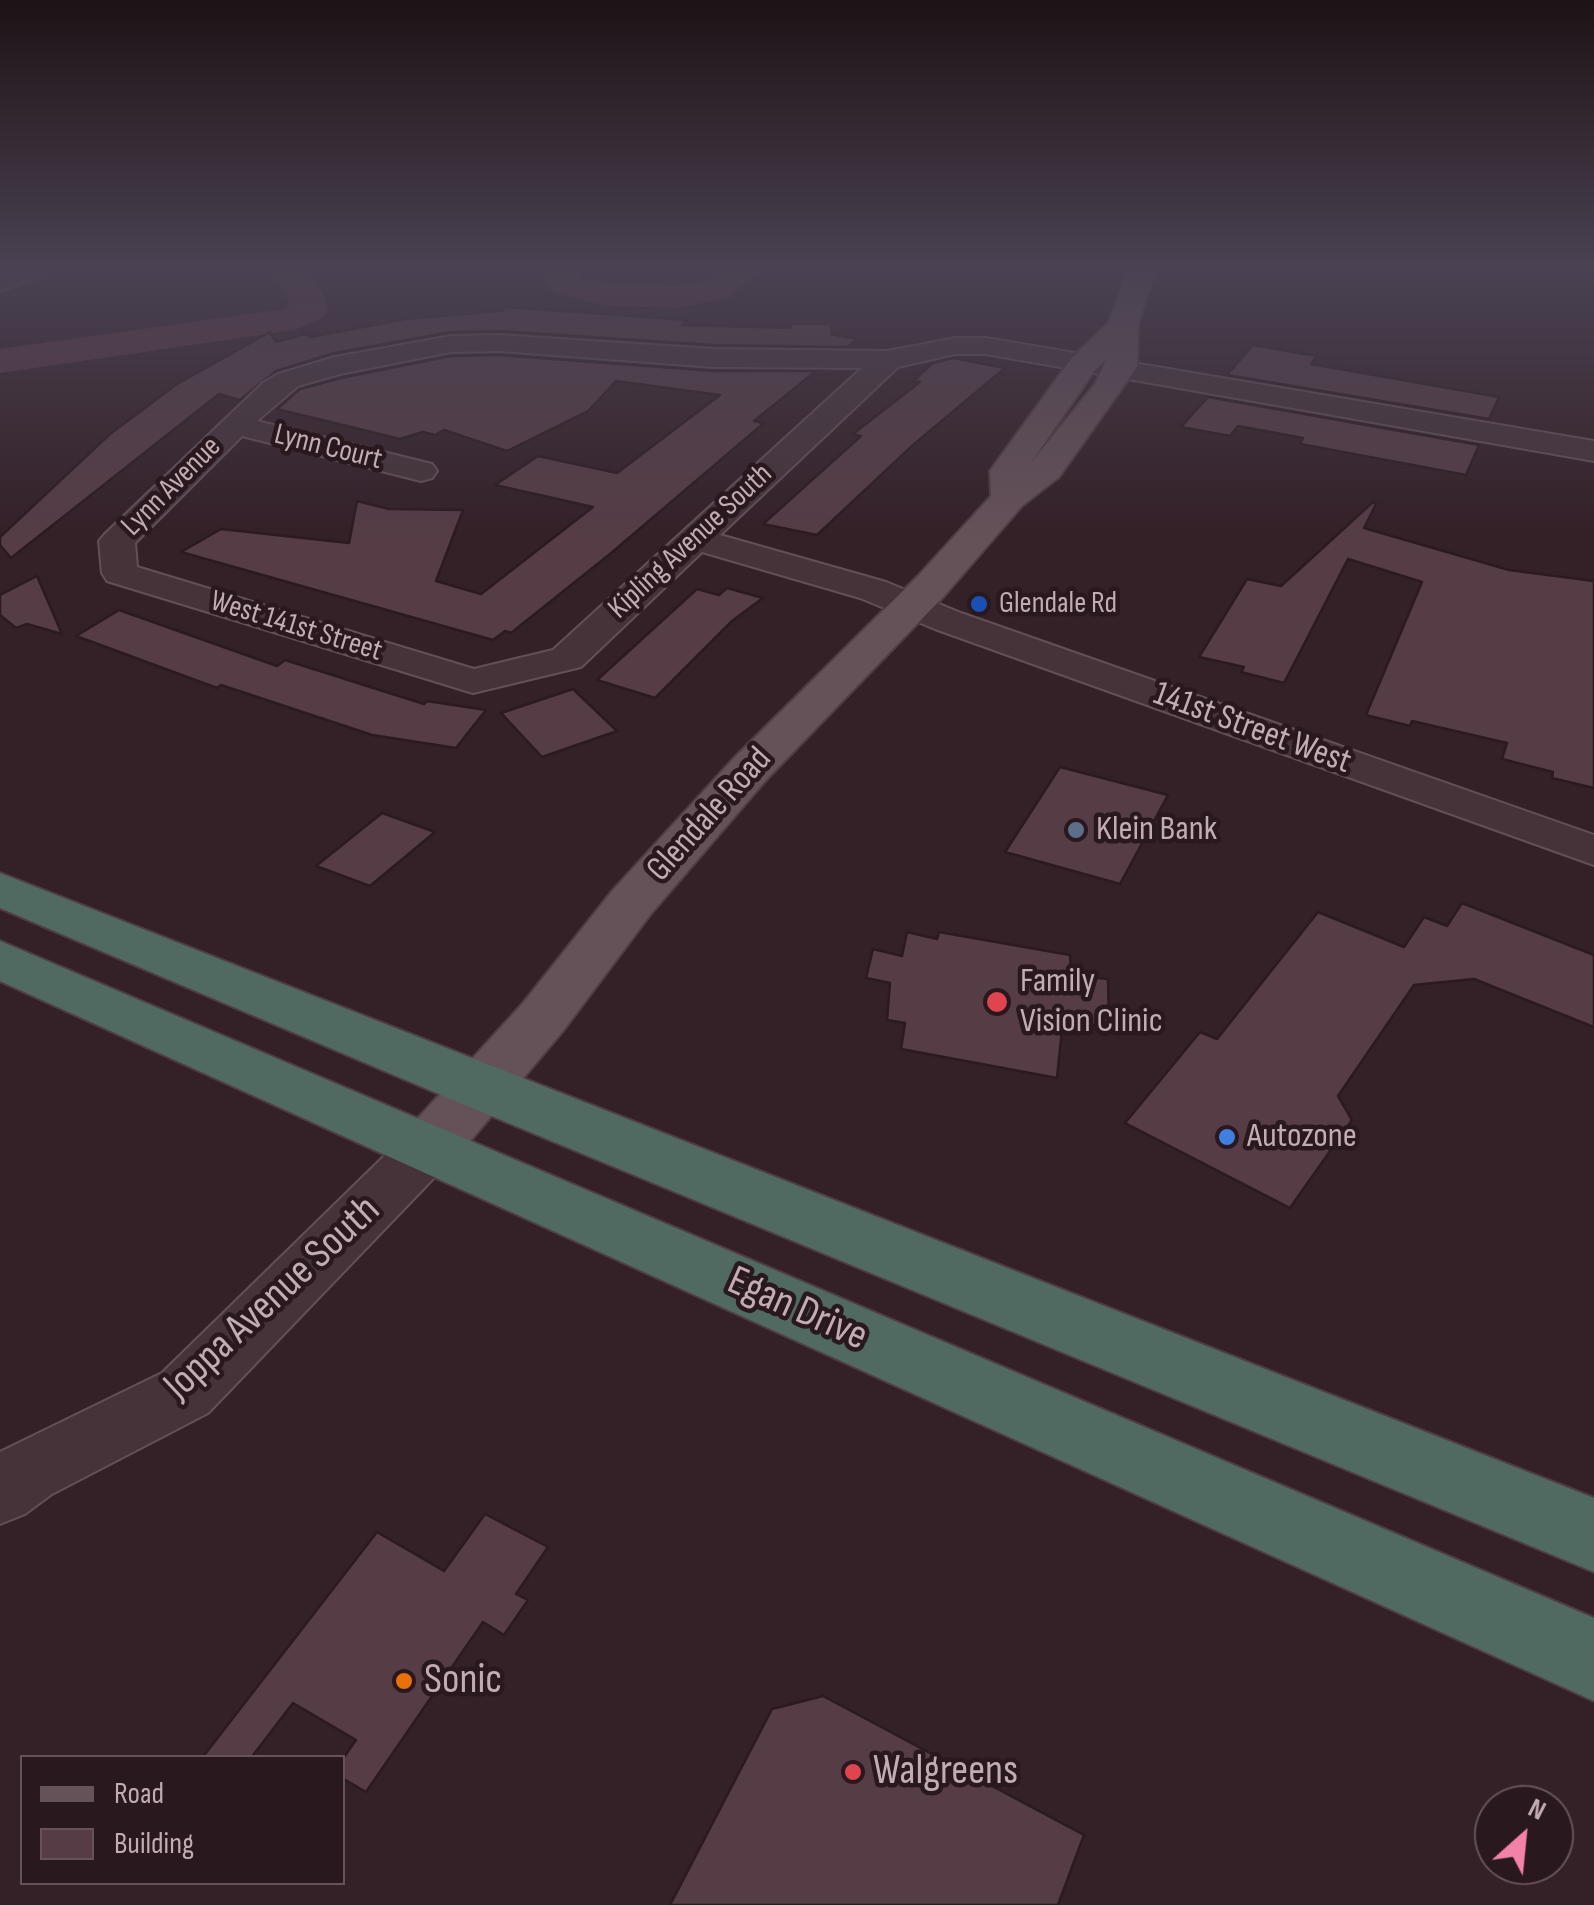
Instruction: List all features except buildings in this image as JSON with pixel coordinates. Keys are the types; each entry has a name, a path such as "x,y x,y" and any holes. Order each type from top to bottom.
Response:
{"highway":[{"path":"0,889 481,1088 1594,1535"},
{"name":"Egan Drive","path":"0,959 1594,1660"},
{"path":"1069,1430 1594,1622"}],"main road":[{"name":"Glendale Road","path":"429,1147 671,858 781,736 912,605 1009,498 1046,470 1108,390 1121,360"},
{"name":"Glendale Road","path":"1009,498 1008,471 1086,361"}],"street":[{"name":"Lynn Avenue","path":"120,573 117,541 273,389 299,376 372,360"},
{"name":"Lynn Avenue","path":"879,360 888,360"},
{"name":"Kipling Avenue South","path":"472,682 567,659 888,360"},
{"name":"Lynn Avenue","path":"1079,360 1594,451"},
{"name":"Lynn Court","path":"234,424 422,471"},
{"path":"696,539 912,605"},
{"name":"West 141st Street","path":"120,573 472,682"},
{"name":"141st Street West","path":"912,605 1594,851"},
{"name":"Joppa Avenue South","path":"0,1492 28,1472 185,1393 429,1147"}],"waterway":[{"path":"0,361 8,360"}],"place":[{"name":"Glendale Rd","path":"979,604"},
{"name":"Klein Bank","path":"1076,830"},
{"name":"Family Vision Clinic","path":"997,1002"},
{"name":"Autozone","path":"1227,1137"},
{"name":"Sonic","path":"404,1681"},
{"name":"Walgreens","path":"853,1772"}]}
